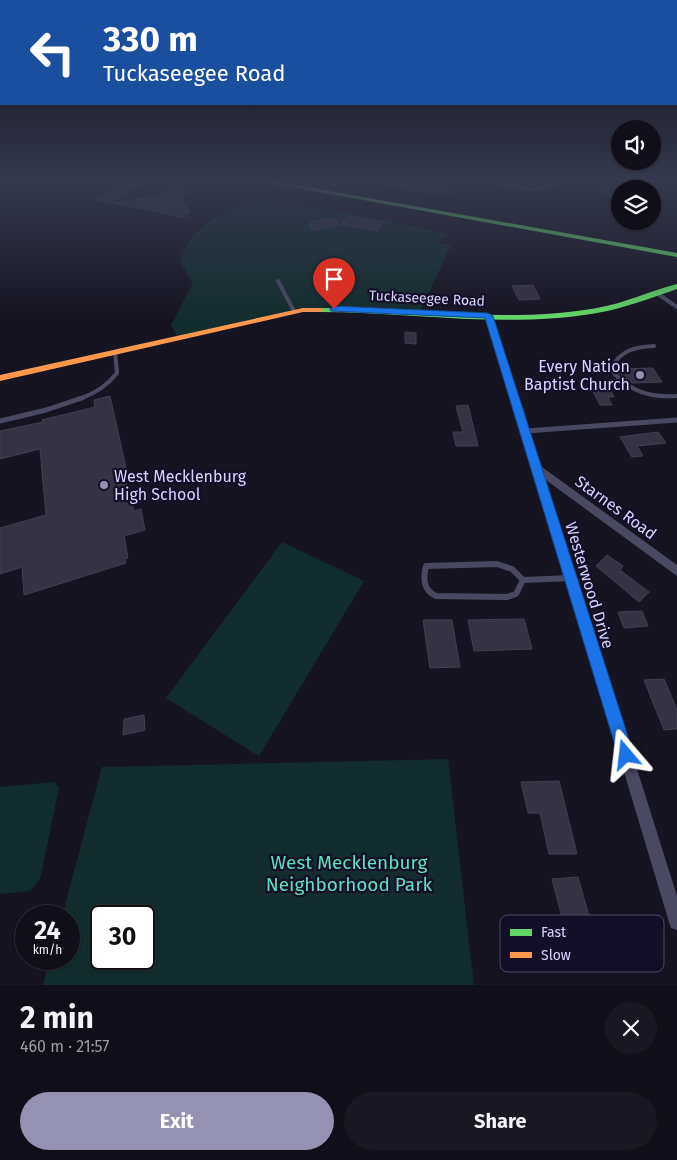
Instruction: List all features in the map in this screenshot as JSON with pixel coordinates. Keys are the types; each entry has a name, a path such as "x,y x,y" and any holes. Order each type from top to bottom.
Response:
{"main road":[{"path":"520,227 677,255"},
{"path":"577,227 677,244"},
{"name":"Tuckaseegee Road","path":"0,378 294,311 334,309 488,316 540,315 579,312 627,303 677,286"}],"street":[{"name":"Westerwood Drive","path":"488,316 526,431 677,922"},
{"name":"Starnes Road","path":"536,468 677,571"}],"lane":[{"path":"278,281 294,311"},
{"path":"658,294 677,307"},
{"path":"654,346 637,347 625,351 616,359 611,369 621,382 633,388 655,396 677,396"},
{"path":"0,421 72,403 101,388 112,381 118,373 115,352"},
{"path":"526,431 677,420"},
{"path":"523,580 516,594 507,597 436,596 430,594 426,588 424,572 426,566 497,564 512,569 523,580 571,578"}],"green space":[{"path":"203,227 415,227 447,234 439,243 451,245 420,313 303,310 177,337 171,325 193,283 180,262 192,239"},
{"path":"282,542 364,581 259,756 166,698"},
{"name":"West Mecklenburg Neighborhood Park","path":"448,759 474,985 43,985 47,970 80,970 80,905 65,905 102,767"},
{"path":"54,782 59,788 40,879 30,891 0,894 0,787"}],"building":[{"path":"311,227 329,227 312,230"},
{"path":"357,227 380,227 377,231"},
{"path":"533,285 540,299 519,300 512,286"},
{"path":"405,332 416,333 416,344 405,343"},
{"name":"Every Nation Baptist Church","path":"653,368 662,382 632,383 620,374 617,369"},
{"path":"607,383 614,397 608,397 612,405 600,405 589,384"},
{"name":"West Mecklenburg High School","path":"110,396 126,468 111,472 126,483 134,511 141,509 145,530 124,536 128,558 125,559 126,563 24,595 22,567 0,574 0,528 46,515 40,449 0,459 0,431 43,422 42,420 95,407 94,400"},
{"path":"468,405 478,446 456,446 453,432 463,432 456,406"},
{"path":"658,432 666,443 637,446 643,456 632,457 620,437"},
{"path":"607,555 623,566 620,570 649,592 639,602 596,566"},
{"path":"642,611 648,626 624,628 618,612"},
{"path":"524,619 532,649 474,651 468,620"},
{"path":"423,620 452,620 460,667 430,668"},
{"path":"664,679 677,710 677,729 664,730 644,680"},
{"path":"144,715 145,730 123,735 124,719"},
{"path":"559,781 577,854 549,854 540,813 528,813 521,782"},
{"path":"578,877 589,915 561,915 552,879"}],"traffic: fast":[{"path":"520,227 677,255"},
{"path":"320,310 487,316 553,315 610,308 677,286"}],"traffic: slow":[{"path":"0,378 303,310 320,310"}],"place":[{"name":"Every Nation Baptist Church","path":"640,375"},
{"name":"West Mecklenburg High School","path":"104,485"}],"route":[{"path":"334,309 488,316 518,406 626,755"}]}
